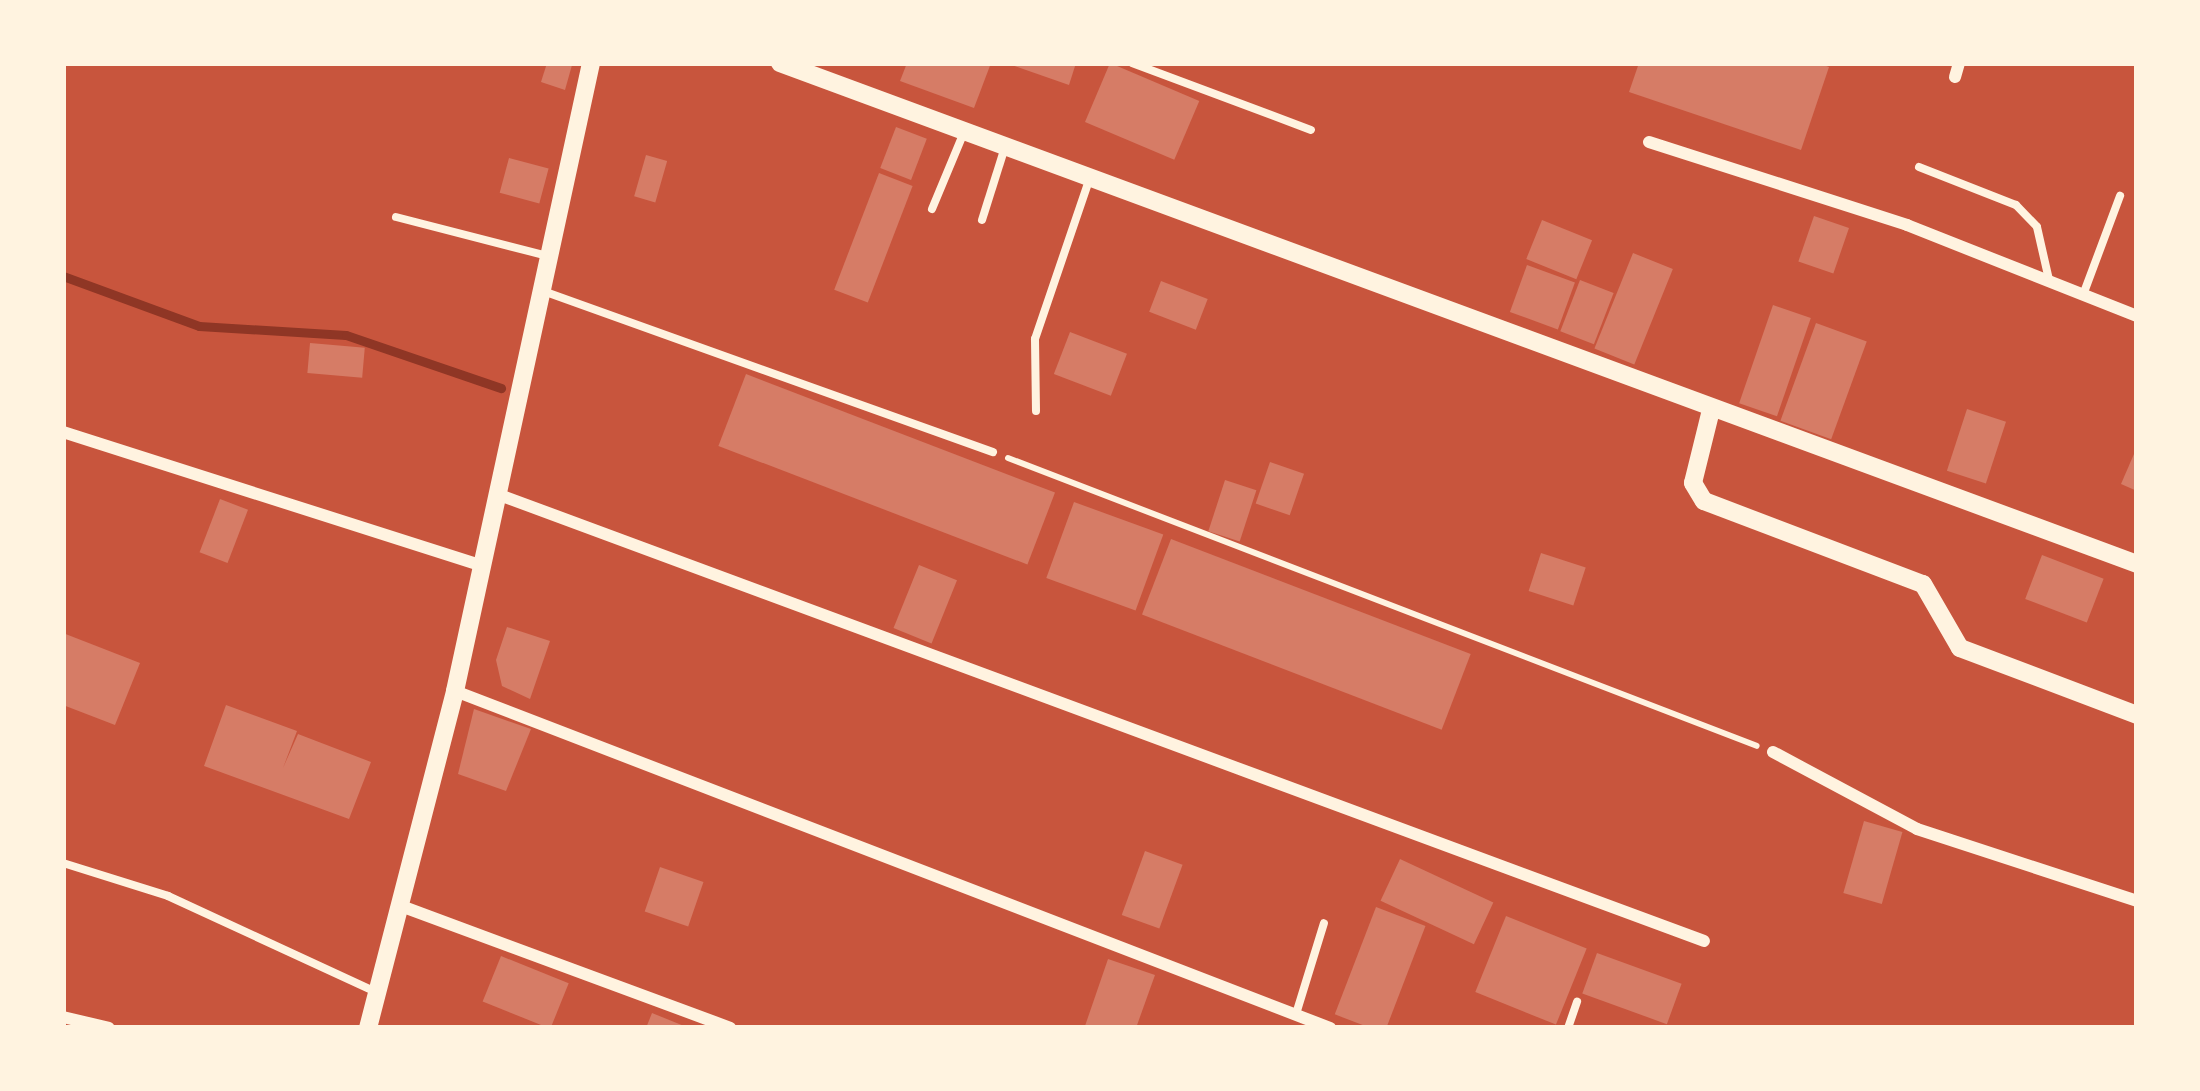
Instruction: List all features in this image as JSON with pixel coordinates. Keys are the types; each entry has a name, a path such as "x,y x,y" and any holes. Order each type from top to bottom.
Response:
{"street":[{"path":"368,1028 455,691 589,63"},
{"path":"780,63 2137,564"},
{"path":"1649,142 2137,316"},
{"path":"1712,410 1693,483 1704,501 1931,592 1960,648 2137,716"},
{"path":"63,432 482,566"},
{"path":"497,494 1704,941"},
{"path":"455,691 1330,1028"},
{"path":"1773,752 1917,829 2137,901"},
{"path":"401,906 730,1028"},
{"path":"63,1017 109,1028"}],"lane":[{"path":"1132,63 1310,130"},
{"path":"932,209 965,130"},
{"path":"982,220 1006,146"},
{"path":"1919,166 2016,205 2037,227 2049,281"},
{"path":"1036,411 1035,339 1090,176"},
{"path":"2083,295 2120,196"},
{"path":"397,217 549,257"},
{"path":"542,290 993,452"},
{"path":"63,863 169,896 374,991"},
{"path":"1296,1014 1324,923"},
{"path":"1568,1028 1576,1002"}],"path":[{"path":"993,452 1773,752"}],"building":[{"path":"547,63 572,65 565,90 541,82"},
{"path":"907,63 991,63 974,108 900,81"},
{"path":"1006,63 1076,63 1069,85"},
{"path":"1110,63 1199,101 1174,160 1085,122"},
{"path":"1639,63 1818,63 1829,67 1801,150 1629,92"},
{"path":"896,127 927,139 911,180 880,168"},
{"path":"646,155 667,161 655,202 634,196"},
{"path":"509,158 549,169 539,203 500,193"},
{"path":"879,173 913,186 868,303 834,290"},
{"path":"1814,216 1849,228 1833,273 1798,261"},
{"path":"1542,220 1592,240 1576,279 1526,259"},
{"path":"1633,253 1673,269 1634,365 1594,348"},
{"path":"1527,265 1575,282 1558,329 1510,312"},
{"path":"1580,280 1614,293 1594,344 1560,331"},
{"path":"1161,281 1208,299 1196,330 1149,312"},
{"path":"1773,305 1811,318 1777,416 1739,403"},
{"path":"1816,323 1867,341 1831,439 1780,421"},
{"path":"1070,332 1127,354 1111,396 1054,374"},
{"path":"310,343 365,348 362,378 307,373"},
{"path":"746,374 1055,493 1027,565 718,446"},
{"path":"1967,409 2006,422 1986,483 1947,471"},
{"path":"2137,447 2137,491 2121,484"},
{"path":"1270,462 1304,474 1290,515 1256,504"},
{"path":"1225,480 1256,490 1240,542 1208,531"},
{"path":"220,499 248,510 228,563 200,552"},
{"path":"1074,502 1163,534 1136,611 1046,578"},
{"path":"1171,539 1471,654 1442,730 1142,615"},
{"path":"1541,553 1586,568 1573,606 1529,591"},
{"path":"2042,555 2104,579 2087,623 2025,599"},
{"path":"919,565 957,580 932,643 894,628"},
{"path":"507,627 550,641 530,699 502,686 496,660"},
{"path":"63,633 140,663 115,725 63,705"},
{"path":"226,705 297,731 283,768 298,734 371,762 349,819 204,766"},
{"path":"474,709 531,729 506,791 458,774"},
{"path":"1864,821 1902,832 1882,904 1843,893"},
{"path":"1145,851 1183,865 1159,929 1122,915"},
{"path":"1400,859 1493,903 1474,944 1381,901"},
{"path":"660,867 703,882 688,926 645,911"},
{"path":"1376,907 1425,926 1386,1028 1370,1028 1335,1014"},
{"path":"1506,916 1587,949 1556,1025 1475,992"},
{"path":"1597,953 1682,984 1667,1024 1582,993"},
{"path":"501,956 569,983 551,1028 483,1001"},
{"path":"1108,959 1155,975 1136,1028 1085,1026"},
{"path":"652,1013 689,1028 646,1028"}],"waterway":[{"path":"63,276 199,326 346,335 501,388"}]}
